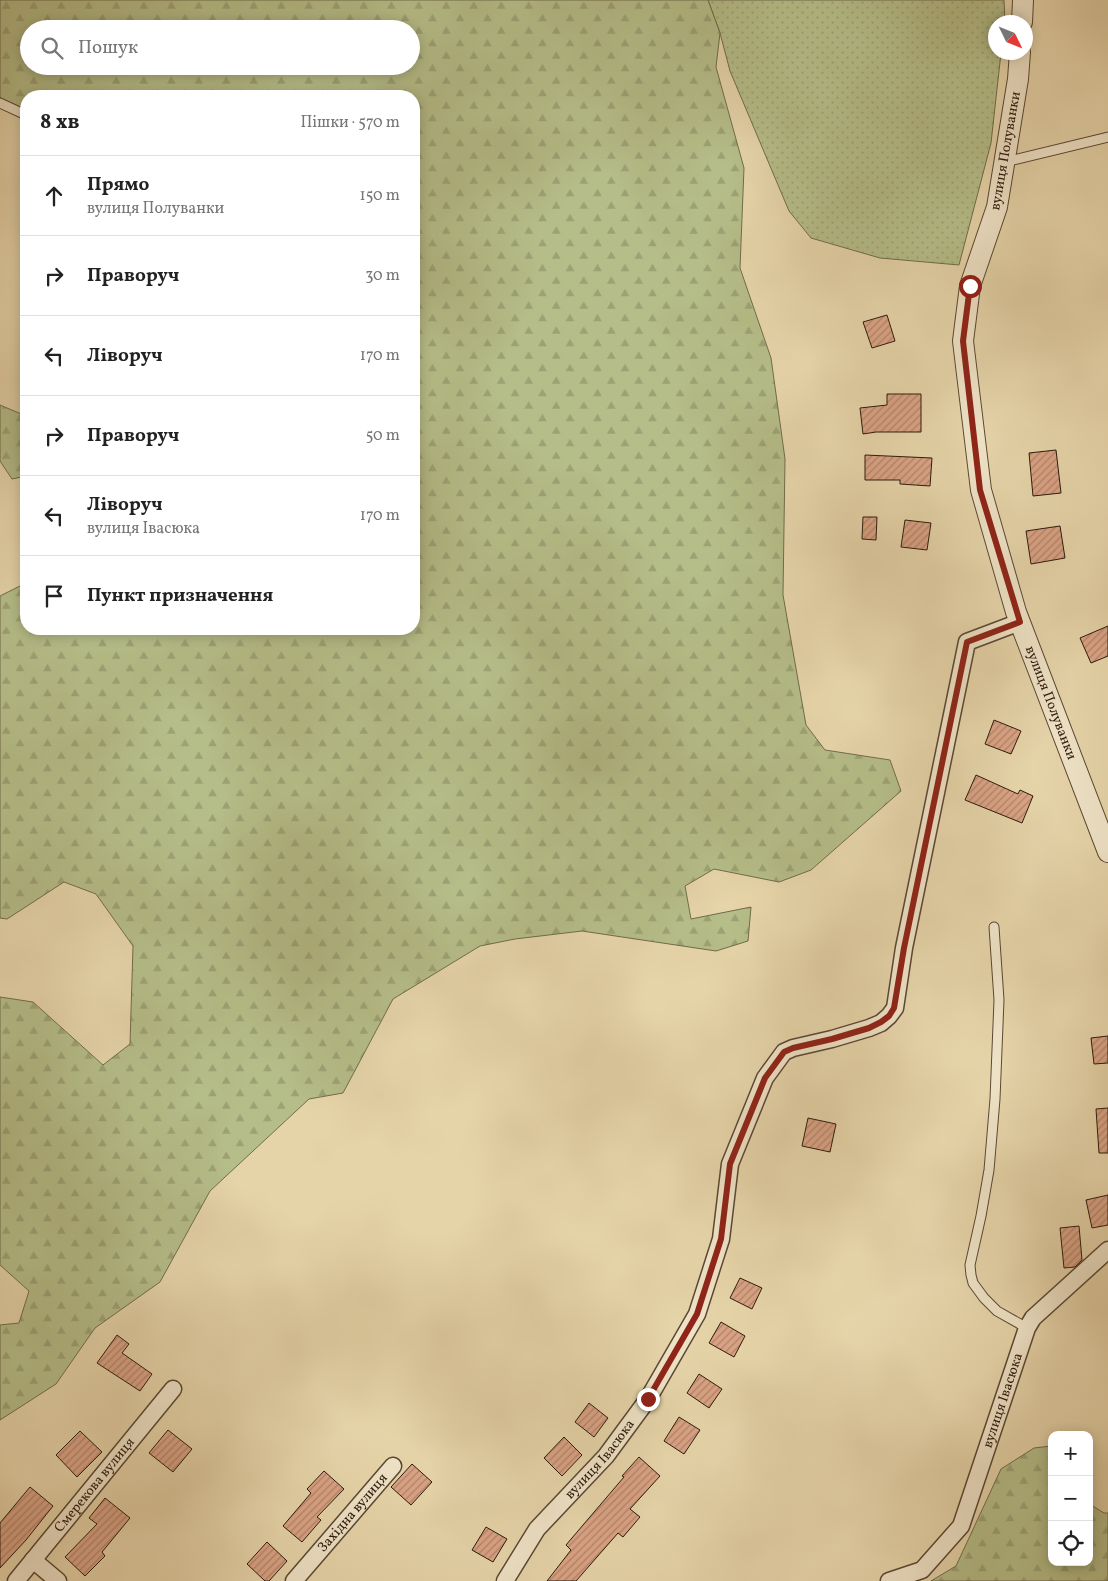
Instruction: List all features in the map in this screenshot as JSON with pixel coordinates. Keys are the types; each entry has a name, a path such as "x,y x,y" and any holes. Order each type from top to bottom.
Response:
{"street":[{"path":"1022,15 1023,0"},
{"name":"вулиця Полуванки","path":"1019,60 997,206 970,286 963,341 980,490 1020,622 1108,852"},
{"name":"вулиця Івасюка","path":"505,1581 538,1529 606,1456 648,1399 697,1314 721,1239 730,1164 765,1078 784,1052 869,1028 889,1016 894,1008 904,948 967,642 1020,622"},
{"path":"1027,1328 1033,1318 1108,1250"},
{"name":"вулиця Івасюка","path":"889,1581 922,1570 961,1526 1027,1328"},
{"name":"Смерекова вулиця","path":"16,1581 173,1389"},
{"name":"Західна вулиця","path":"294,1581 393,1466"},
{"path":"34,1560 58,1581"}],"lane":[{"path":"0,103 20,112"},
{"path":"1004,162 1108,137"},
{"path":"994,927 999,1000 995,1099 989,1170 970,1265 970,1275 973,1283 984,1298 997,1311 1027,1328"}],"green space":[{"path":"0,0 708,0 720,33 716,67 744,168 740,268 771,358 785,459 783,595 806,725 825,750 890,760 901,791 811,870 779,882 714,869 685,886 691,919 751,907 748,941 716,951 582,931 515,939 480,946 393,999 343,1093 309,1099 210,1191 160,1282 95,1328 56,1384 0,1420 0,1325 19,1323 29,1291 0,1265 0,997 33,1002 103,1065 130,1044 133,946 96,894 64,882 7,919 0,918 0,596 20,586 20,635 420,635 420,90 20,90 20,109 12,108 0,97"},
{"path":"708,0 1004,0 1005,15 988,15 988,60 1000,60 991,143 959,265 880,258 811,238 789,211 730,71 720,33"},
{"path":"0,405 20,413 20,477 12,479 0,461"},
{"path":"1048,1446 1048,1566 1093,1566 1093,1506 1104,1513 1108,1513 1108,1581 931,1581 956,1566 1001,1469 1034,1448"}],"building":[{"path":"887,315 895,341 872,348 863,322"},
{"path":"887,394 921,394 921,432 876,432 863,434 860,408 887,405"},
{"path":"1056,450 1061,493 1033,496 1029,453"},
{"path":"865,455 932,458 930,486 900,484 900,480 865,480"},
{"path":"863,517 877,517 876,540 862,539"},
{"path":"905,520 931,523 927,550 901,547"},
{"path":"1060,526 1065,558 1031,564 1026,531"},
{"path":"1108,626 1108,656 1091,663 1080,638"},
{"path":"994,720 1021,731 1011,754 985,744"},
{"path":"976,775 1018,794 1020,790 1033,796 1022,823 965,800"},
{"path":"1108,1036 1108,1063 1094,1064 1091,1038"},
{"path":"1108,1108 1108,1153 1099,1153 1096,1109"},
{"path":"808,1118 836,1124 830,1152 802,1146"},
{"path":"1108,1195 1108,1225 1092,1228 1086,1200"},
{"path":"1079,1226 1082,1260 1075,1267 1064,1268 1060,1228"},
{"path":"740,1278 762,1288 752,1309 730,1298"},
{"path":"721,1322 745,1336 734,1357 709,1343"},
{"path":"117,1335 129,1344 122,1353 152,1374 140,1391 97,1363"},
{"path":"699,1374 722,1389 709,1408 687,1393"},
{"path":"589,1403 608,1418 594,1437 575,1422"},
{"path":"679,1417 700,1430 684,1454 664,1441"},
{"path":"168,1430 192,1449 173,1472 149,1453"},
{"path":"80,1431 102,1452 77,1477 56,1455"},
{"path":"564,1437 582,1455 562,1476 544,1458"},
{"path":"639,1457 660,1476 630,1509 640,1517 623,1537 618,1533 576,1581 547,1581 571,1550 566,1545"},
{"path":"412,1464 432,1482 411,1505 391,1487"},
{"path":"324,1471 344,1489 317,1517 321,1520 302,1542 283,1526 311,1493 307,1489"},
{"path":"30,1487 53,1506 26,1540 0,1568 0,1523"},
{"path":"105,1498 130,1518 102,1552 105,1556 85,1576 65,1557 97,1524 89,1518"},
{"path":"486,1527 507,1539 493,1562 472,1550"},
{"path":"267,1542 287,1561 269,1581 265,1581 247,1564"}],"route":[{"path":"648,1399 697,1314 721,1239 730,1164 765,1078 784,1052 869,1028 889,1016 894,1008 904,948 967,642 1020,622 980,490 963,341 970,286"}]}
